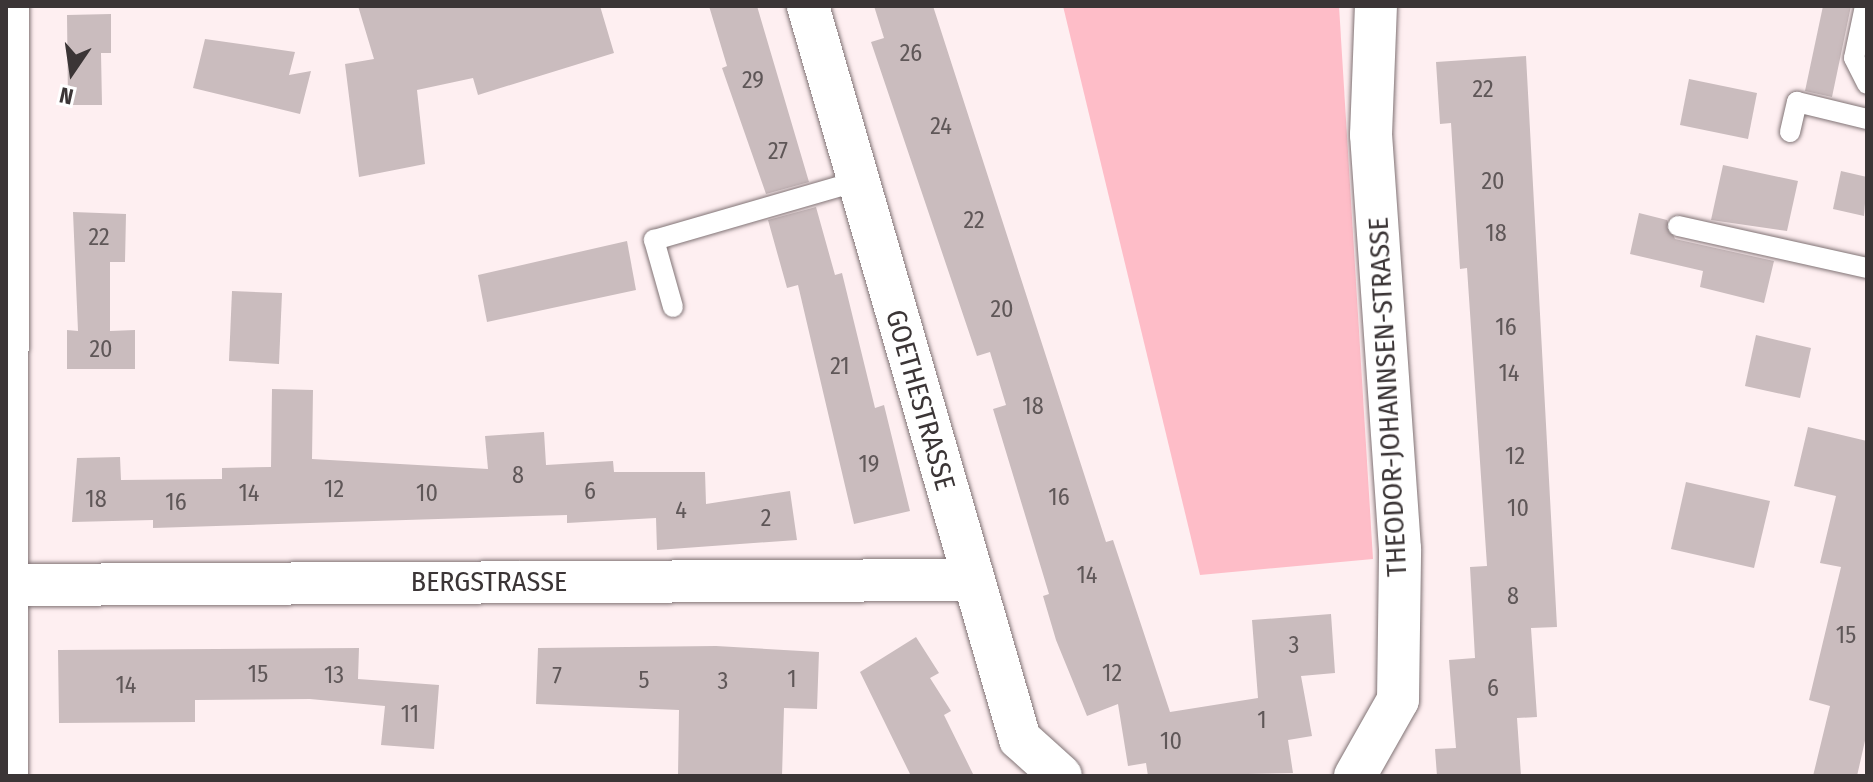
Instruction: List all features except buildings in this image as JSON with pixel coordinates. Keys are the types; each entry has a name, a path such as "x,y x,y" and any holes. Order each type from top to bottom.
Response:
{"street":[{"path":"7,776 8,6"},
{"name":"GOETHESTRASSE","path":"808,6 971,580 1020,739 1061,776"},
{"name":"THEODOR-JOHANNSEN-STRASSE","path":"1355,776 1398,700 1400,549 1371,135 1376,6"},
{"name":"BERGSTRASSE","path":"7,585 971,580"}],"lane":[{"path":"1865,6 1854,58 1867,84"},
{"path":"1790,132 1797,102 1867,119"},
{"path":"673,307 654,240 858,181"},
{"path":"1678,226 1867,268"}],"shaded area":[{"path":"1063,6 1339,6 1373,559 1200,575"}]}
